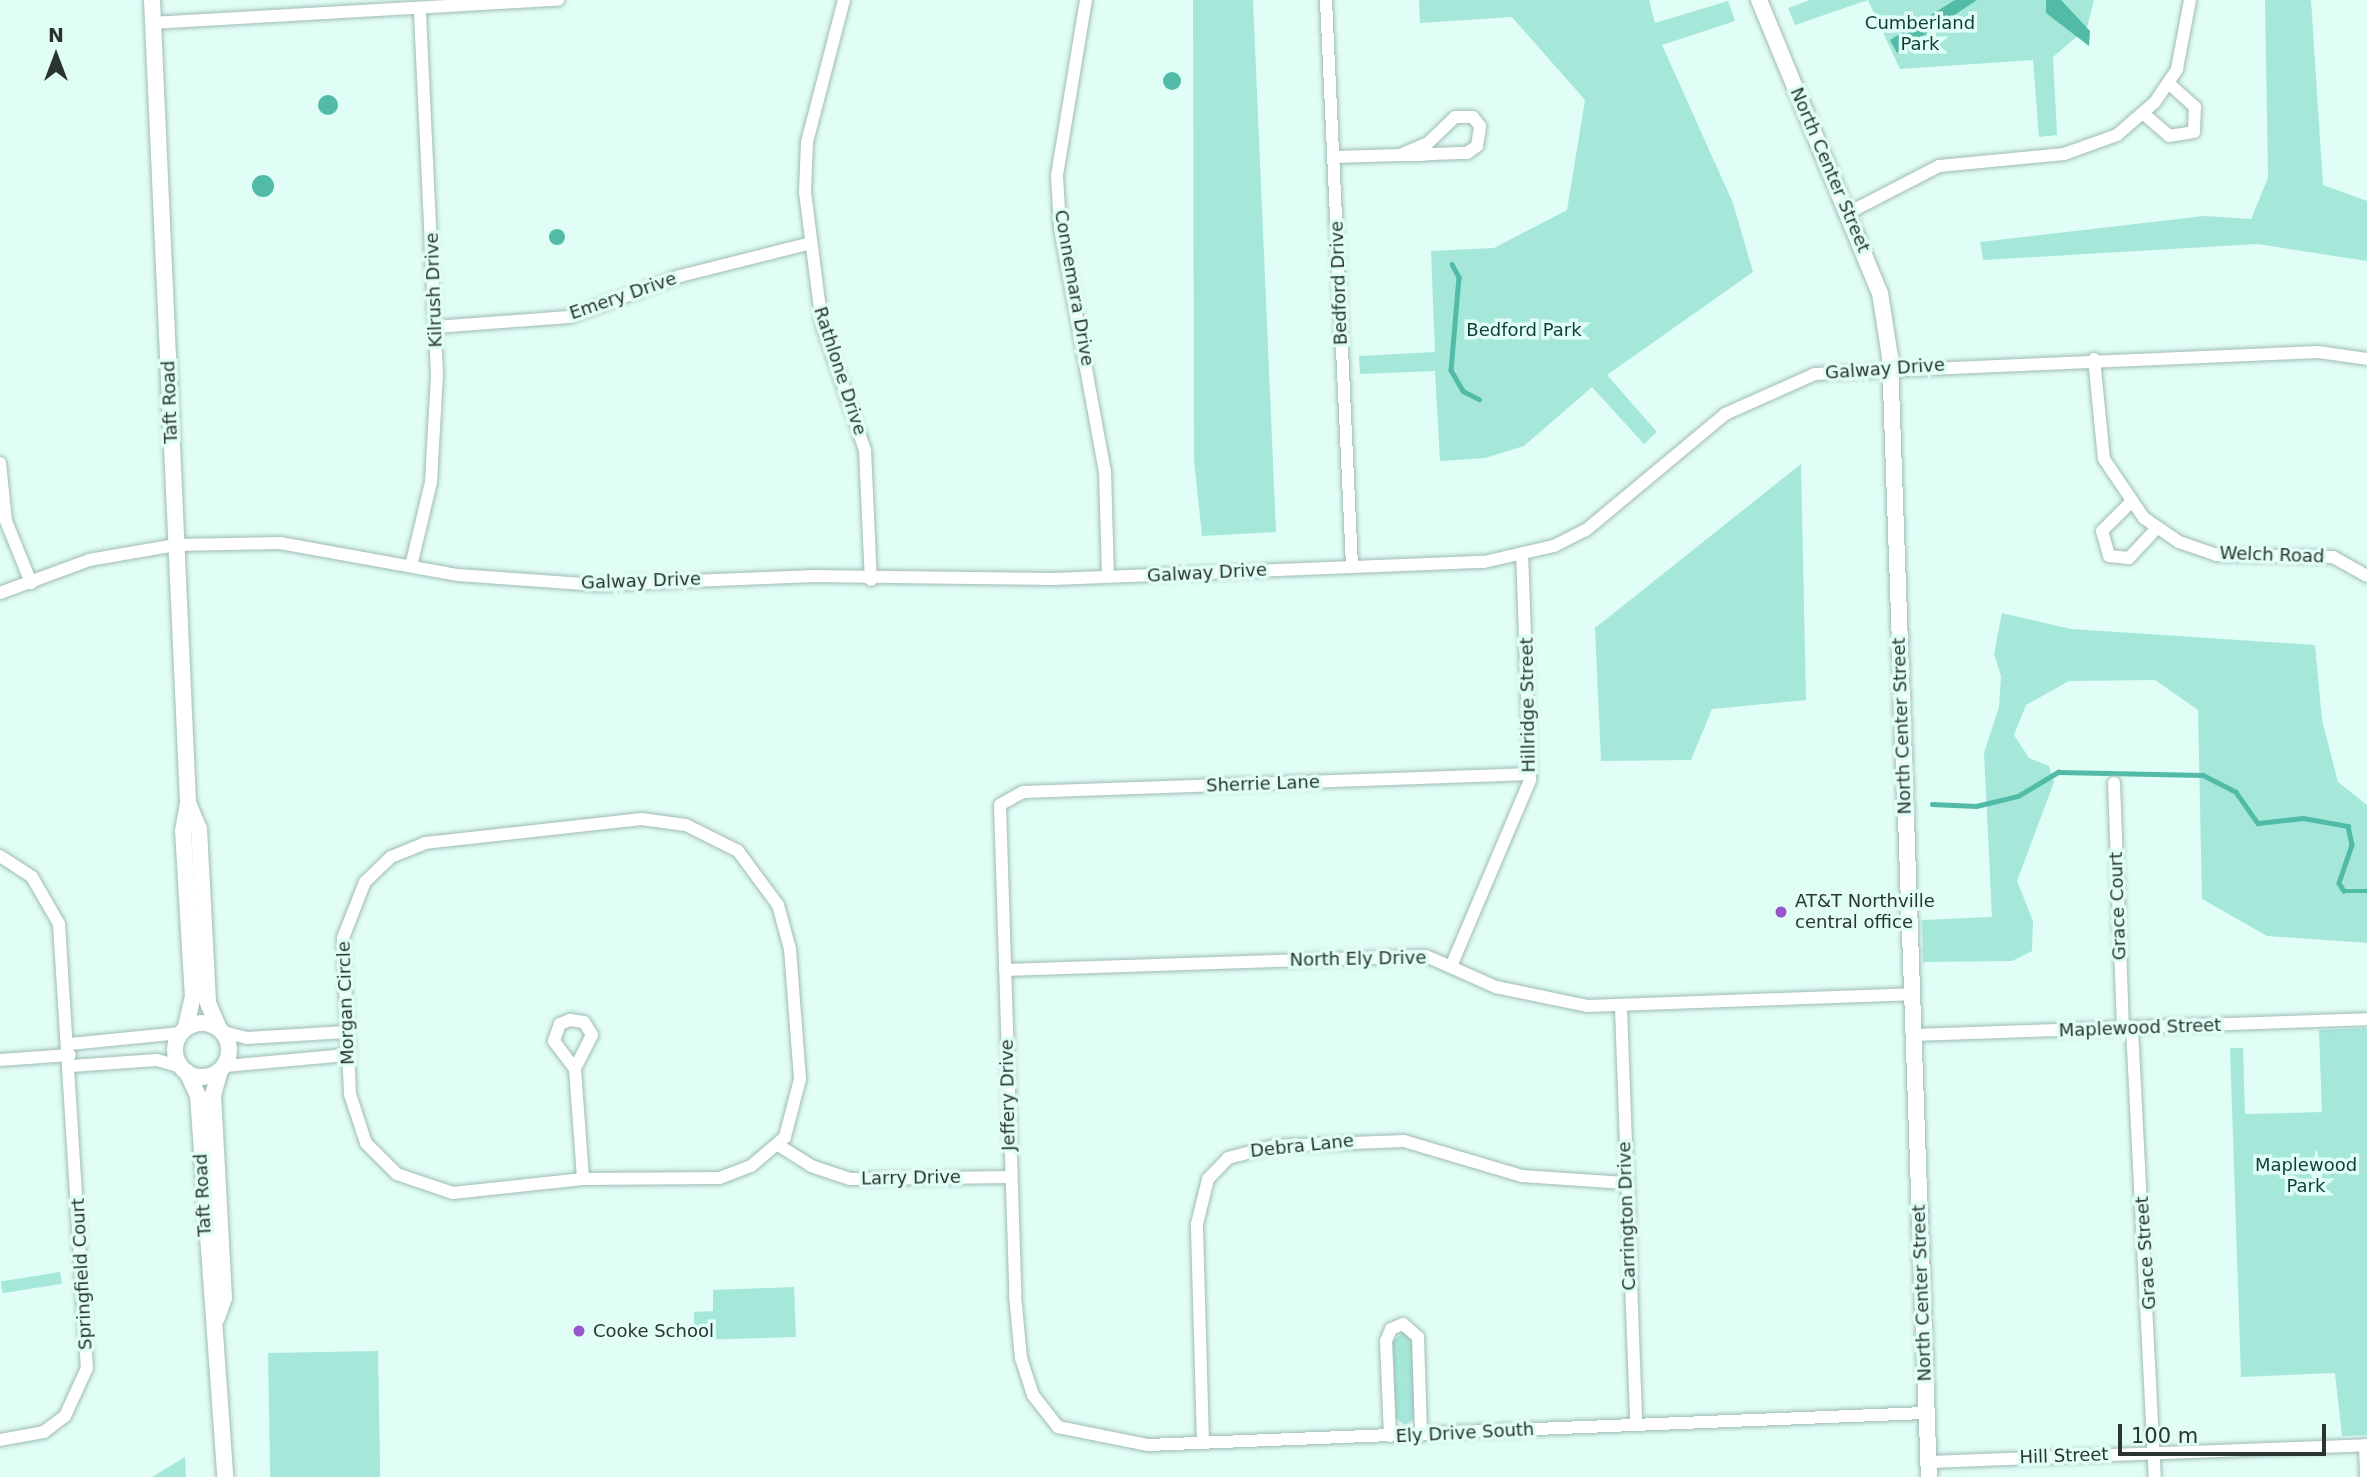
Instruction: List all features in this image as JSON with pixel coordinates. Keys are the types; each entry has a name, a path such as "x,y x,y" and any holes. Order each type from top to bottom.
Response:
{"street":[{"name":"Taft Road","path":"152,0 188,803 183,830 193,996 183,1030"},
{"path":"153,23 420,11 558,0"},
{"name":"Rathlone Drive","path":"844,0 807,142 807,244 821,324 865,450 871,580"},
{"name":"Connemara Drive","path":"1086,0 1058,176 1060,227 1105,471 1108,577"},
{"name":"Bedford Drive","path":"1326,0 1352,566"},
{"name":"North Center Street","path":"1759,0 1850,212 1880,293 1891,367 1929,1470"},
{"path":"1850,212 1939,166 2082,150 2144,114 2168,83 2183,54 2190,0"},
{"name":"Kilrush Drive","path":"411,566 432,471 435,327 420,11"},
{"path":"2144,114 2169,136 2194,132 2195,107 2168,83"},
{"path":"1334,157 1467,153 1477,146 1480,127 1473,117 1455,117 1428,143 1399,155"},
{"name":"Emery Drive","path":"435,327 569,317 680,276 807,244"},
{"name":"Galway Drive","path":"0,593 89,560 176,545 280,543 411,566 552,584 1108,577 1522,556 1586,530 1686,443 1752,398 1815,374 1891,367 2318,352 2367,359"},
{"name":"Welch Road","path":"2094,359 2104,459 2129,504 2157,528 2216,555 2333,557 2367,576"},
{"path":"0,463 6,520 31,583"},
{"path":"2129,504 2102,531 2109,556 2129,558 2157,528"},
{"name":"Hillridge Street","path":"1452,964 1525,802 1530,774 1522,556"},
{"name":"Sherrie Lane","path":"1000,805 1023,792 1530,774"},
{"name":"Grace Court","path":"2114,783 2127,1029"},
{"name":"Taft Road","path":"188,803 199,830 208,1003 221,1029"},
{"name":"Jeffery Drive","path":"1000,805 1010,1177 1018,1340 1028,1384"},
{"name":"Morgan Circle","path":"620,820 686,825 738,851 782,915 800,1079 791,1125 778,1145 751,1166 719,1178 583,1178 453,1193 417,1186 366,1143 351,1105 346,1032 344,927 365,883 391,857 442,840 620,820"},
{"name":"Springfield Court","path":"0,856 32,877 56,916 70,1055 85,1382 54,1425 0,1440"},
{"name":"North Ely Drive","path":"1005,970 1426,956 1452,964 1496,987 1543,1000 1621,1008 1911,994"},
{"name":"Carrington Drive","path":"1621,1008 1625,1183 1636,1425"},
{"name":"Maplewood Street","path":"1913,1035 2367,1019"},
{"path":"70,1055 183,1030 202,1022 247,1038 346,1032"},
{"path":"221,1029 230,1048 222,1068"},
{"name":"Grace Street","path":"2127,1029 2155,1477"},
{"path":"183,1030 174,1049 184,1070"},
{"path":"0,1060 70,1055 158,1060 204,1077 222,1068 347,1055"},
{"name":"Taft Road","path":"222,1068 213,1095 224,1298 217,1318 225,1477"},
{"path":"575,1069 583,1178"},
{"name":"Taft Road","path":"184,1070 198,1096 208,1299 217,1318"},
{"name":"Debra Lane","path":"1203,1443 1197,1224 1208,1179 1228,1158 1274,1146 1404,1141 1522,1176 1625,1183"},
{"name":"Larry Drive","path":"778,1145 811,1166 850,1179 1010,1177"},
{"path":"1391,1436 1386,1341 1391,1329 1403,1324 1418,1337 1421,1435"},
{"name":"Ely Drive South","path":"1028,1384 1048,1418 1078,1435 1117,1443 1203,1443 1421,1435 1927,1413"},
{"path":"2366,1445 2366,1477"},
{"name":"Hill Street","path":"1929,1470 2153,1453 2366,1445"}],"green space":[{"path":"1193,0 1253,0 1276,532 1202,536 1194,460"},
{"name":"Bedford Park","path":"1419,0 1649,0 1655,23 1728,1 1735,21 1662,45 1733,203 1753,272 1607,375 1657,432 1644,444 1592,387 1524,446 1485,458 1440,461 1435,371 1360,374 1359,356 1435,352 1431,251 1494,248 1567,210 1585,100 1512,17 1420,23"},
{"name":"Cumberland Park","path":"1810,0 1868,0 1795,25 1788,8"},
{"name":"Cumberland Park","path":"1868,0 2094,0 2087,28 2053,57 2057,135 2039,137 2033,60 1900,69"},
{"path":"2265,0 2311,0 2323,185 2367,201 2367,261 2257,244 1983,260 1980,242 2204,216 2251,219 2268,178"},
{"path":"1801,464 1806,700 1712,709 1691,760 1601,761 1595,628"},
{"path":"2002,613 2071,629 2315,645 2322,720 2338,782 2367,805 2367,943 2267,936 2202,899 2198,710 2155,680 2069,681 2026,705 2014,735 2029,758 2049,766 2054,782 2017,881 2033,921 2032,951 2012,961 1923,962 1922,920 1992,917 1984,753 1999,707 2001,676 1994,654"},
{"name":"Maplewood Park","path":"2367,1028 2367,1435 2342,1436 2335,1373 2241,1377 2230,1048 2243,1048 2245,1114 2322,1112 2319,1030"},
{"path":"60,1272 62,1284 3,1293 1,1281"},
{"path":"794,1287 796,1337 694,1340 694,1312 713,1311 713,1290"},
{"path":"1405,1331 1412,1341 1415,1417 1406,1426 1396,1418 1393,1341"},
{"path":"378,1351 380,1477 270,1477 268,1353"},
{"path":"185,1457 186,1477 152,1477"}],"shaded area":[{"path":"1955,0 1977,0 1897,53 1890,40"},
{"path":"2046,0 2061,0 2090,31 2089,46 2046,13"},
{"path":"1168,72 1176,72 1181,81 1179,88 1168,90 1163,85 1163,77"},
{"path":"328,95 335,98 338,105 335,112 328,115 321,112 318,105 321,98"},
{"path":"263,175 271,178 274,186 271,194 263,197 255,194 252,186 255,178"},
{"path":"554,229 560,229 565,237 563,243 554,245 549,240 549,234"}],"waterway":[{"path":"1452,264 1459,277 1451,370 1463,391 1479,399"},
{"path":"1932,804 1976,806 2018,796 2058,772 2203,775 2236,792 2258,823 2303,818 2348,826 2352,845 2339,883 2344,891 2367,891"}],"place":[{"name":"AT&T Northville central office","path":"1781,912"},
{"name":"Cooke School","path":"579,1331"}]}
